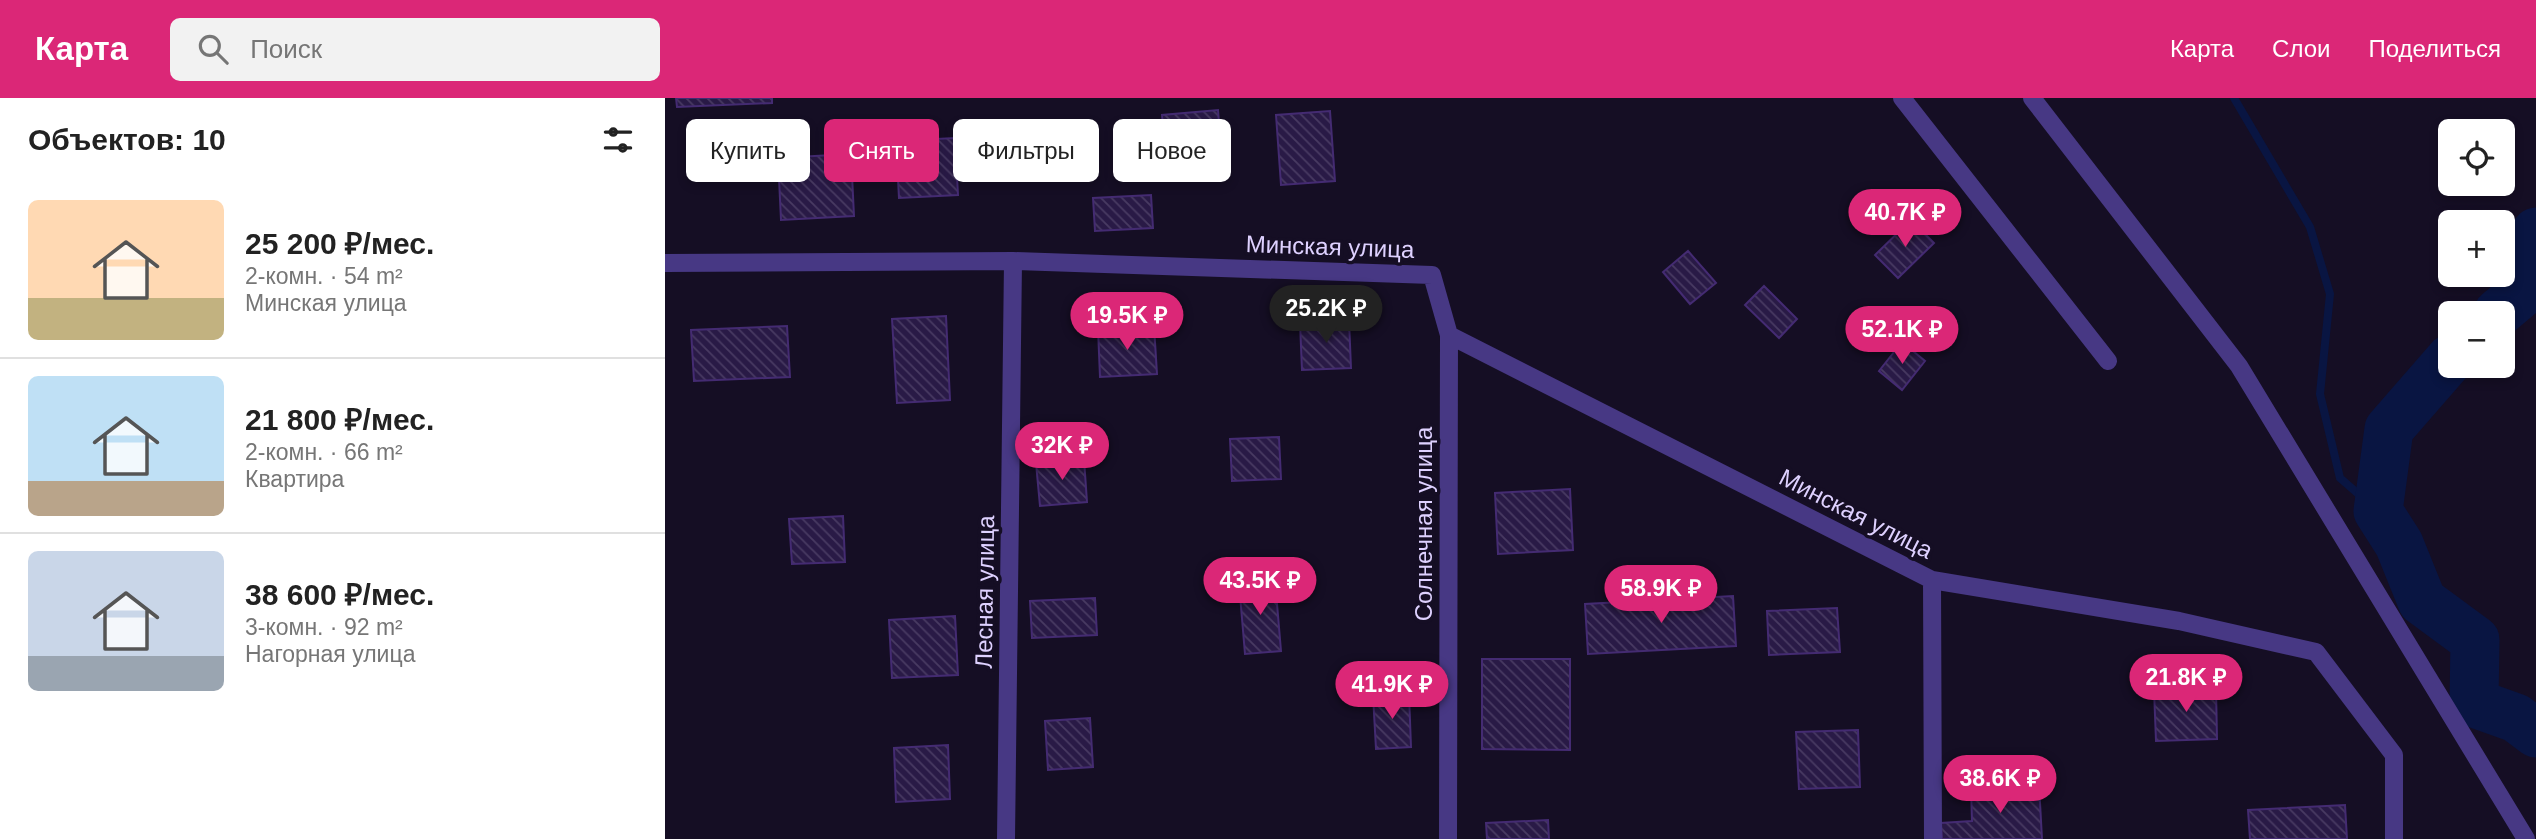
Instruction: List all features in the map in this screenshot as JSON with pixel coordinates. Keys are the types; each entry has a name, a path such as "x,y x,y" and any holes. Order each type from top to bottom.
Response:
{"street":[{"path":"1902,98 2108,361"},
{"path":"2032,98 2239,366 2526,839"},
{"name":"Минская улица","path":"665,263 1013,261 1432,275 1449,335 1932,580 2179,621 2316,652 2394,755 2394,839"},
{"name":"Лесная улица","path":"1006,839 1013,261"},
{"name":"Солнечная улица","path":"1448,839 1449,335"},
{"path":"1932,580 1933,839"}],"building":[{"path":"676,98 772,98 772,103 677,107"},
{"path":"1218,110 1219,119 1162,119 1162,115"},
{"path":"1330,111 1335,181 1281,185 1276,115"},
{"path":"953,138 953,182 957,182 958,195 899,198 898,182 939,182 939,139"},
{"path":"824,155 824,182 852,182 854,216 781,220 779,182 810,182 810,156"},
{"path":"1151,195 1153,228 1095,231 1093,198"},
{"path":"1911,220 1934,243 1898,278 1875,255"},
{"path":"1688,251 1716,283 1690,304 1663,272"},
{"path":"1764,286 1797,319 1779,338 1745,305"},
{"path":"946,316 950,400 897,403 892,319"},
{"path":"1349,320 1351,368 1302,370 1300,323"},
{"path":"787,326 790,377 694,381 691,330"},
{"path":"1154,326 1157,374 1100,377 1098,329"},
{"path":"1902,342 1925,361 1902,390 1879,371"},
{"path":"1279,437 1281,479 1232,481 1230,439"},
{"path":"1084,459 1087,502 1040,506 1036,463"},
{"path":"1570,489 1573,550 1498,554 1495,493"},
{"path":"843,516 845,562 792,564 789,519"},
{"path":"1275,580 1281,651 1245,654 1239,583"},
{"path":"1733,596 1736,646 1588,654 1585,604"},
{"path":"1095,598 1097,635 1032,638 1030,601"},
{"path":"1837,608 1840,652 1769,655 1767,611"},
{"path":"955,616 958,675 892,678 889,620"},
{"path":"1482,659 1570,659 1570,750 1482,749"},
{"path":"2216,688 2217,739 2156,741 2154,690"},
{"path":"1409,694 1411,747 1376,749 1373,695"},
{"path":"1090,718 1093,767 1048,770 1045,721"},
{"path":"1858,730 1860,787 1799,789 1796,732"},
{"path":"948,745 950,799 896,802 894,748"},
{"path":"2039,784 2042,839 1942,839 1941,823 1972,821 1971,789"},
{"path":"2345,805 2347,839 2250,839 2248,810"},
{"path":"1548,820 1549,839 1487,839 1486,823"}],"waterway":[{"path":"2234,98 2310,227 2330,294 2320,394 2340,478 2378,511"},
{"path":"2512,301 2523,292 2536,232"},
{"path":"2438,373 2389,429 2378,511 2399,544 2422,601 2475,640 2474,703 2516,718 2536,733"}]}
